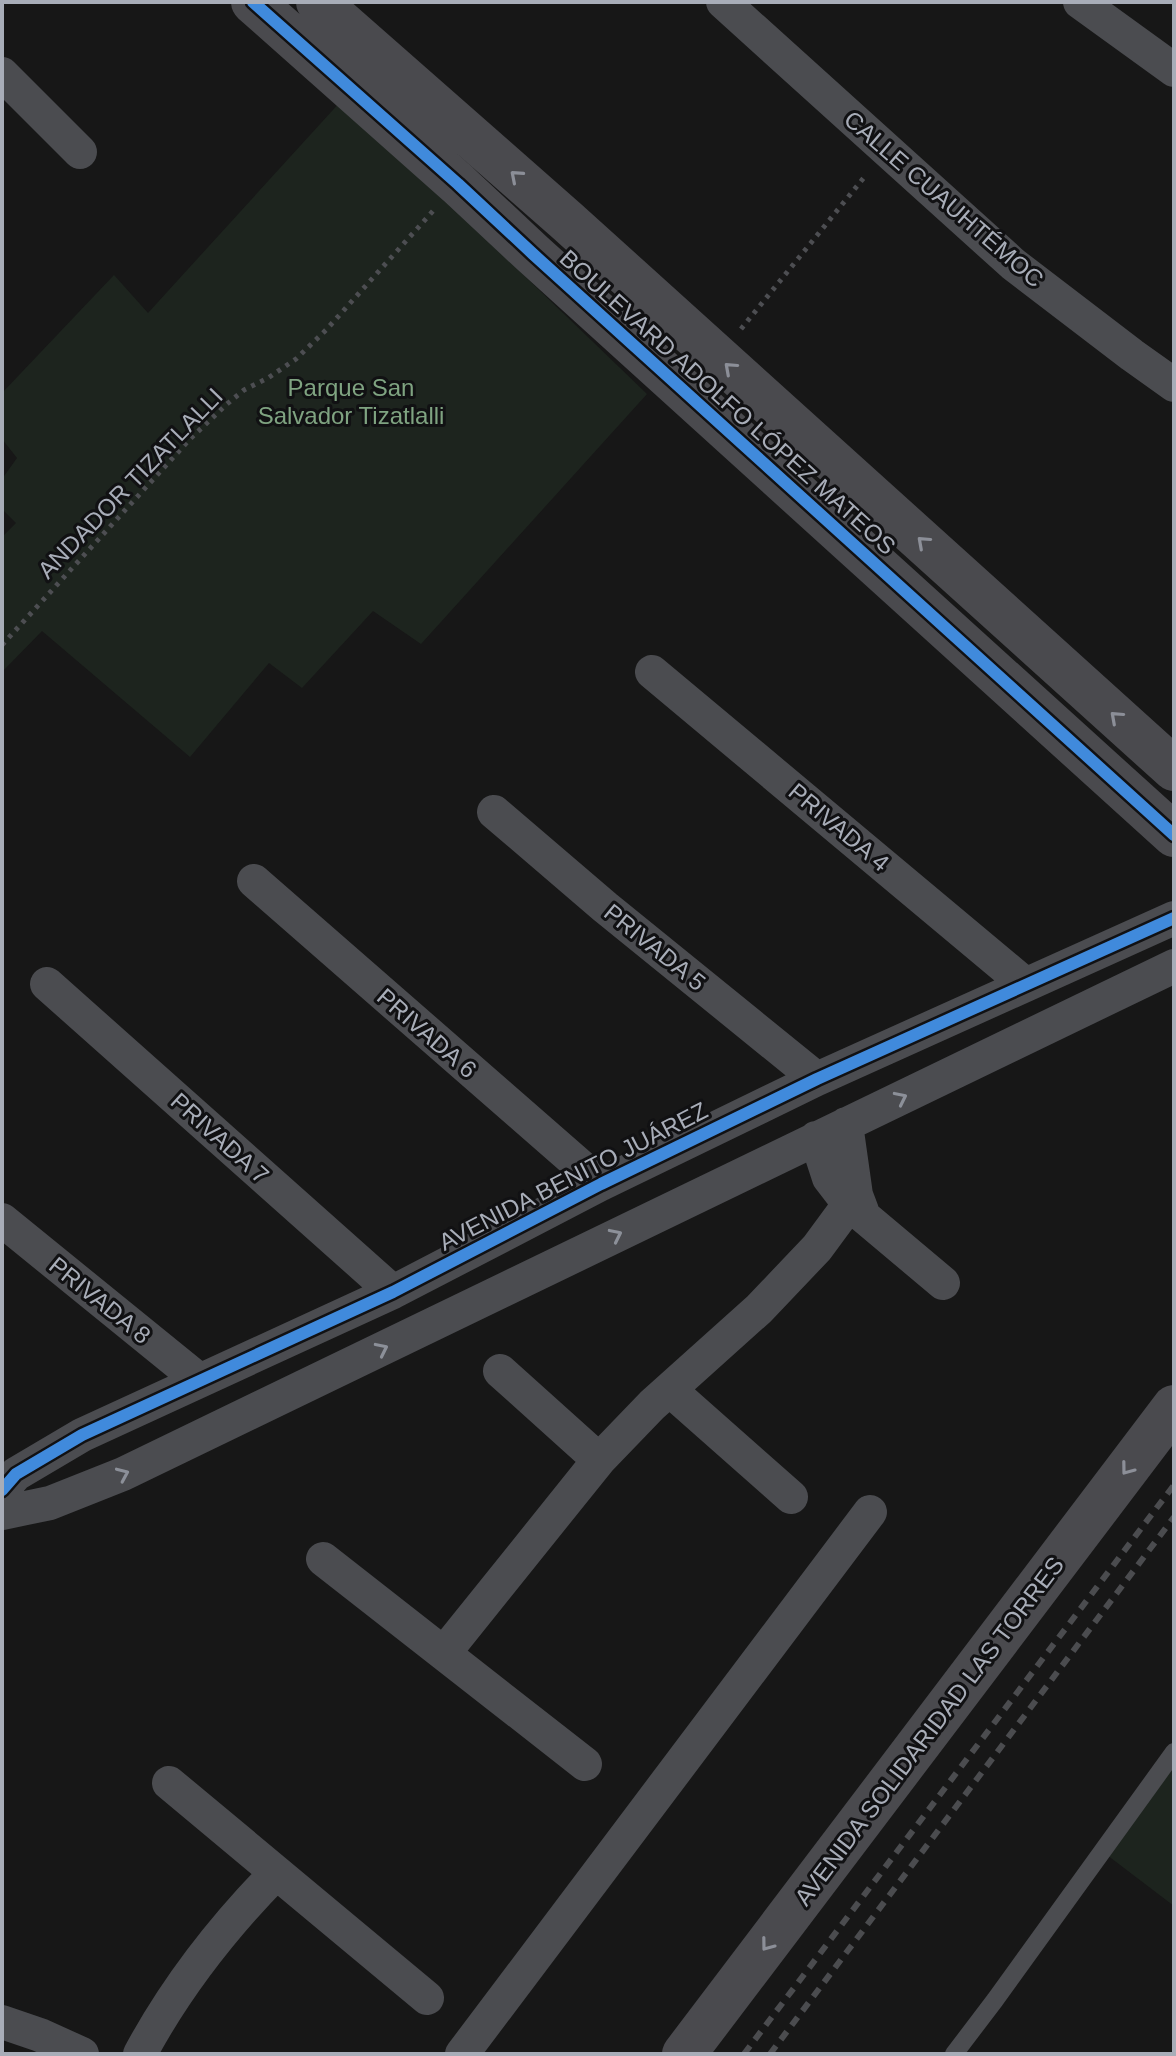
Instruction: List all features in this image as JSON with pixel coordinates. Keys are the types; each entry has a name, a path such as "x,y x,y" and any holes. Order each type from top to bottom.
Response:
{"street":[{"name":"BOULEVARD ADOLFO LÓPEZ MATEOS","path":"253,2 458,184 1174,835"},
{"name":"BOULEVARD ADOLFO LÓPEZ MATEOS","path":"318,2 567,221 1174,769"},
{"name":"CALLE CUAUHTÉMOC","path":"723,2 1013,264 1174,385"},
{"path":"1080,2 1174,70"},
{"path":"2,74 80,152"},
{"path":"533,254 567,221"},
{"name":"PRIVADA 4","path":"652,672 1025,984"},
{"name":"PRIVADA 5","path":"494,812 605,907 817,1079"},
{"name":"PRIVADA 6","path":"254,881 601,1184"},
{"name":"AVENIDA BENITO JUÁREZ","path":"7,1476 82,1435 393,1292 601,1184 817,1079 1174,918"},
{"path":"2,1513 50,1503 123,1474 1174,966"},
{"name":"PRIVADA 7","path":"47,984 393,1292"},
{"path":"929,1028 943,1078"},
{"path":"831,1131 829,1178 943,1283"},
{"path":"444,1653 627,1429 759,1309 856,1206"},
{"name":"PRIVADA 8","path":"2,1220 199,1380"},
{"path":"313,1330 330,1374"},
{"path":"500,1371 599,1460"},
{"path":"670,1390 791,1497"},
{"name":"AVENIDA SOLIDARIDAD LAS TORRES","path":"684,2054 1174,1407"},
{"path":"7,1476 50,1503"},
{"path":"462,2054 870,1512"},
{"path":"323,1559 585,1764"},
{"path":"169,1783 427,1998"},
{"path":"140,2054 191,1972 240,1910 276,1873"},
{"path":"2,2022 82,2054"}],"lane":[{"path":"954,2054 1174,1752"}],"path":[{"path":"718,357 886,149"}],"green space":[{"name":"Parque San Salvador Tizatlalli","path":"342,100 647,394 421,644 373,611 302,688 269,663 190,757 42,631 2,672 2,537 16,523 2,509 2,479 17,458 2,439 2,393 114,275 148,313"},
{"path":"1174,1759 1174,1906 1103,1852"}],"railway":[{"path":"744,2054 1174,1485"},
{"path":"770,2054 1174,1517"}],"cycle path":[{"path":"253,2 458,184 1174,835"},
{"path":"2,1490 16,1474 82,1435 393,1292 601,1184 817,1079 1174,918"}]}
